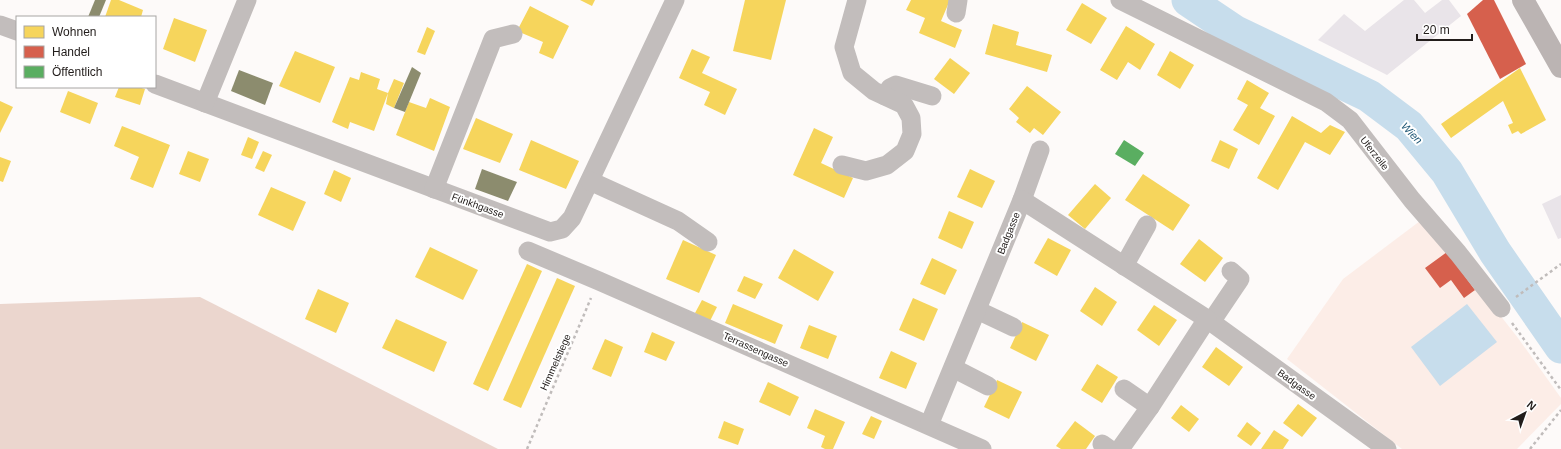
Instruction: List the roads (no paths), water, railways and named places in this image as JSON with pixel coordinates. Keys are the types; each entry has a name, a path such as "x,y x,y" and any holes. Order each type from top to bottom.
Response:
{"main road":[{"path":"1523,0 1561,67"}],"street":[{"path":"205,103 247,0"},
{"name":"Fünkhgasse","path":"156,84 550,232 562,229 572,218 675,0"},
{"path":"842,165 866,171 887,165 905,151 912,134 911,118 904,105 874,91 852,73 844,47 857,0"},
{"name":"Uferzeile","path":"1120,0 1326,102 1350,120 1412,200 1458,253 1507,304"},
{"path":"0,25 16,31"},
{"path":"434,188 493,39 513,34"},
{"path":"885,96 890,88 896,85 932,96"},
{"path":"1022,200 1040,150"},
{"path":"590,181 678,221 708,242"},
{"name":"Badgasse","path":"929,425 1022,200 1209,320 1387,449"},
{"path":"1124,266 1146,225"},
{"name":"Terrassengasse","path":"528,251 982,449"},
{"path":"1120,449 1209,320 1240,279 1231,272"},
{"path":"977,310 1013,327"},
{"path":"953,368 988,386"},
{"path":"1124,389 1150,407"}],"water":[{"path":"1467,304 1497,342 1440,386 1411,347"}],"waterway":[{"name":"Wien","path":"1188,0 1234,31 1369,96 1409,126 1447,172 1495,252 1561,347"}]}
